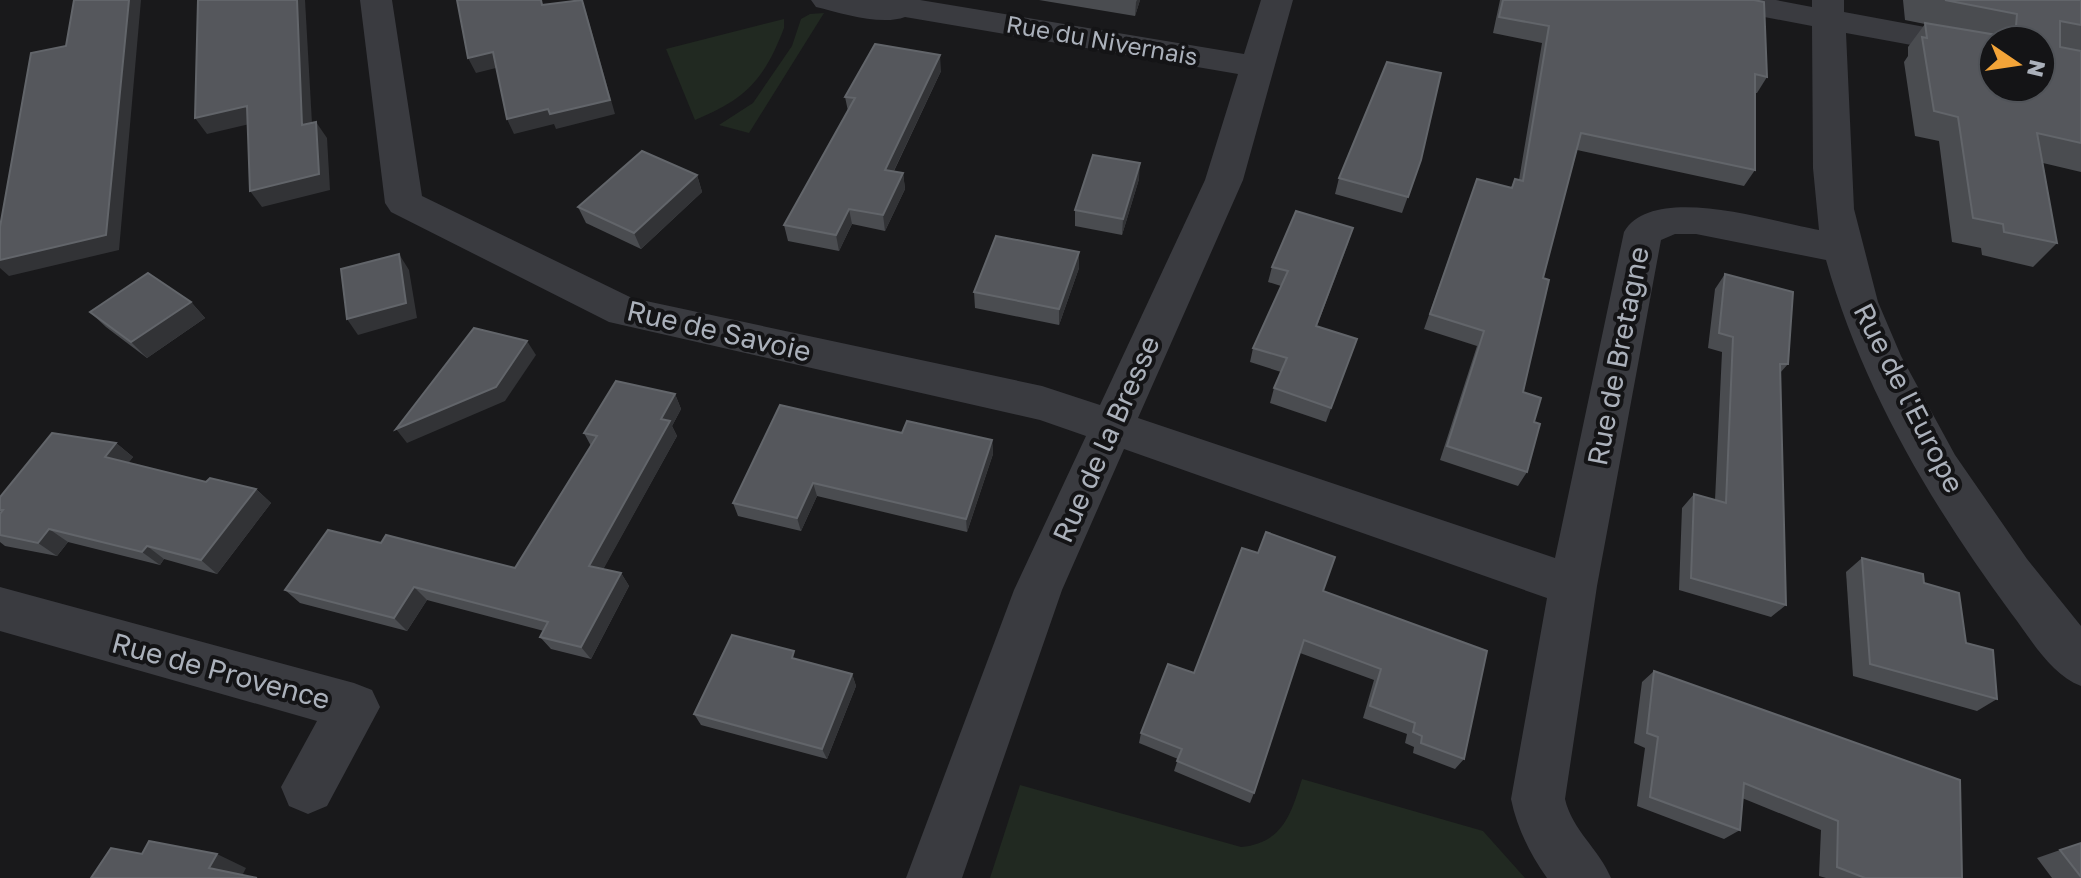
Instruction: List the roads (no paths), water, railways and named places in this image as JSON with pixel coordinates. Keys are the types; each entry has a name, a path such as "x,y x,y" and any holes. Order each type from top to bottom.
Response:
{"street":[{"name":"Rue de Savoie","path":"376,0 404,203 623,311 1042,403 1112,425"},
{"name":"Rue du Nivernais","path":"827,0 893,11 901,3 1259,67"},
{"name":"Rue de la Bresse","path":"934,878 1038,590 1224,180 1277,0"},
{"path":"1723,0 1828,10 1977,46"},
{"name":"Rue de l'Europe","path":"1828,10 1832,168 1842,249 1878,349 1924,439 2026,596 2081,663"},
{"name":"Rue de Bretagne","path":"1583,878 1555,845 1542,823 1538,799 1573,586 1643,232 1670,220 1696,220 1842,249"},
{"path":"1112,425 1573,586"},
{"name":"Rue de Provence","path":"0,609 354,707 308,787"}]}
